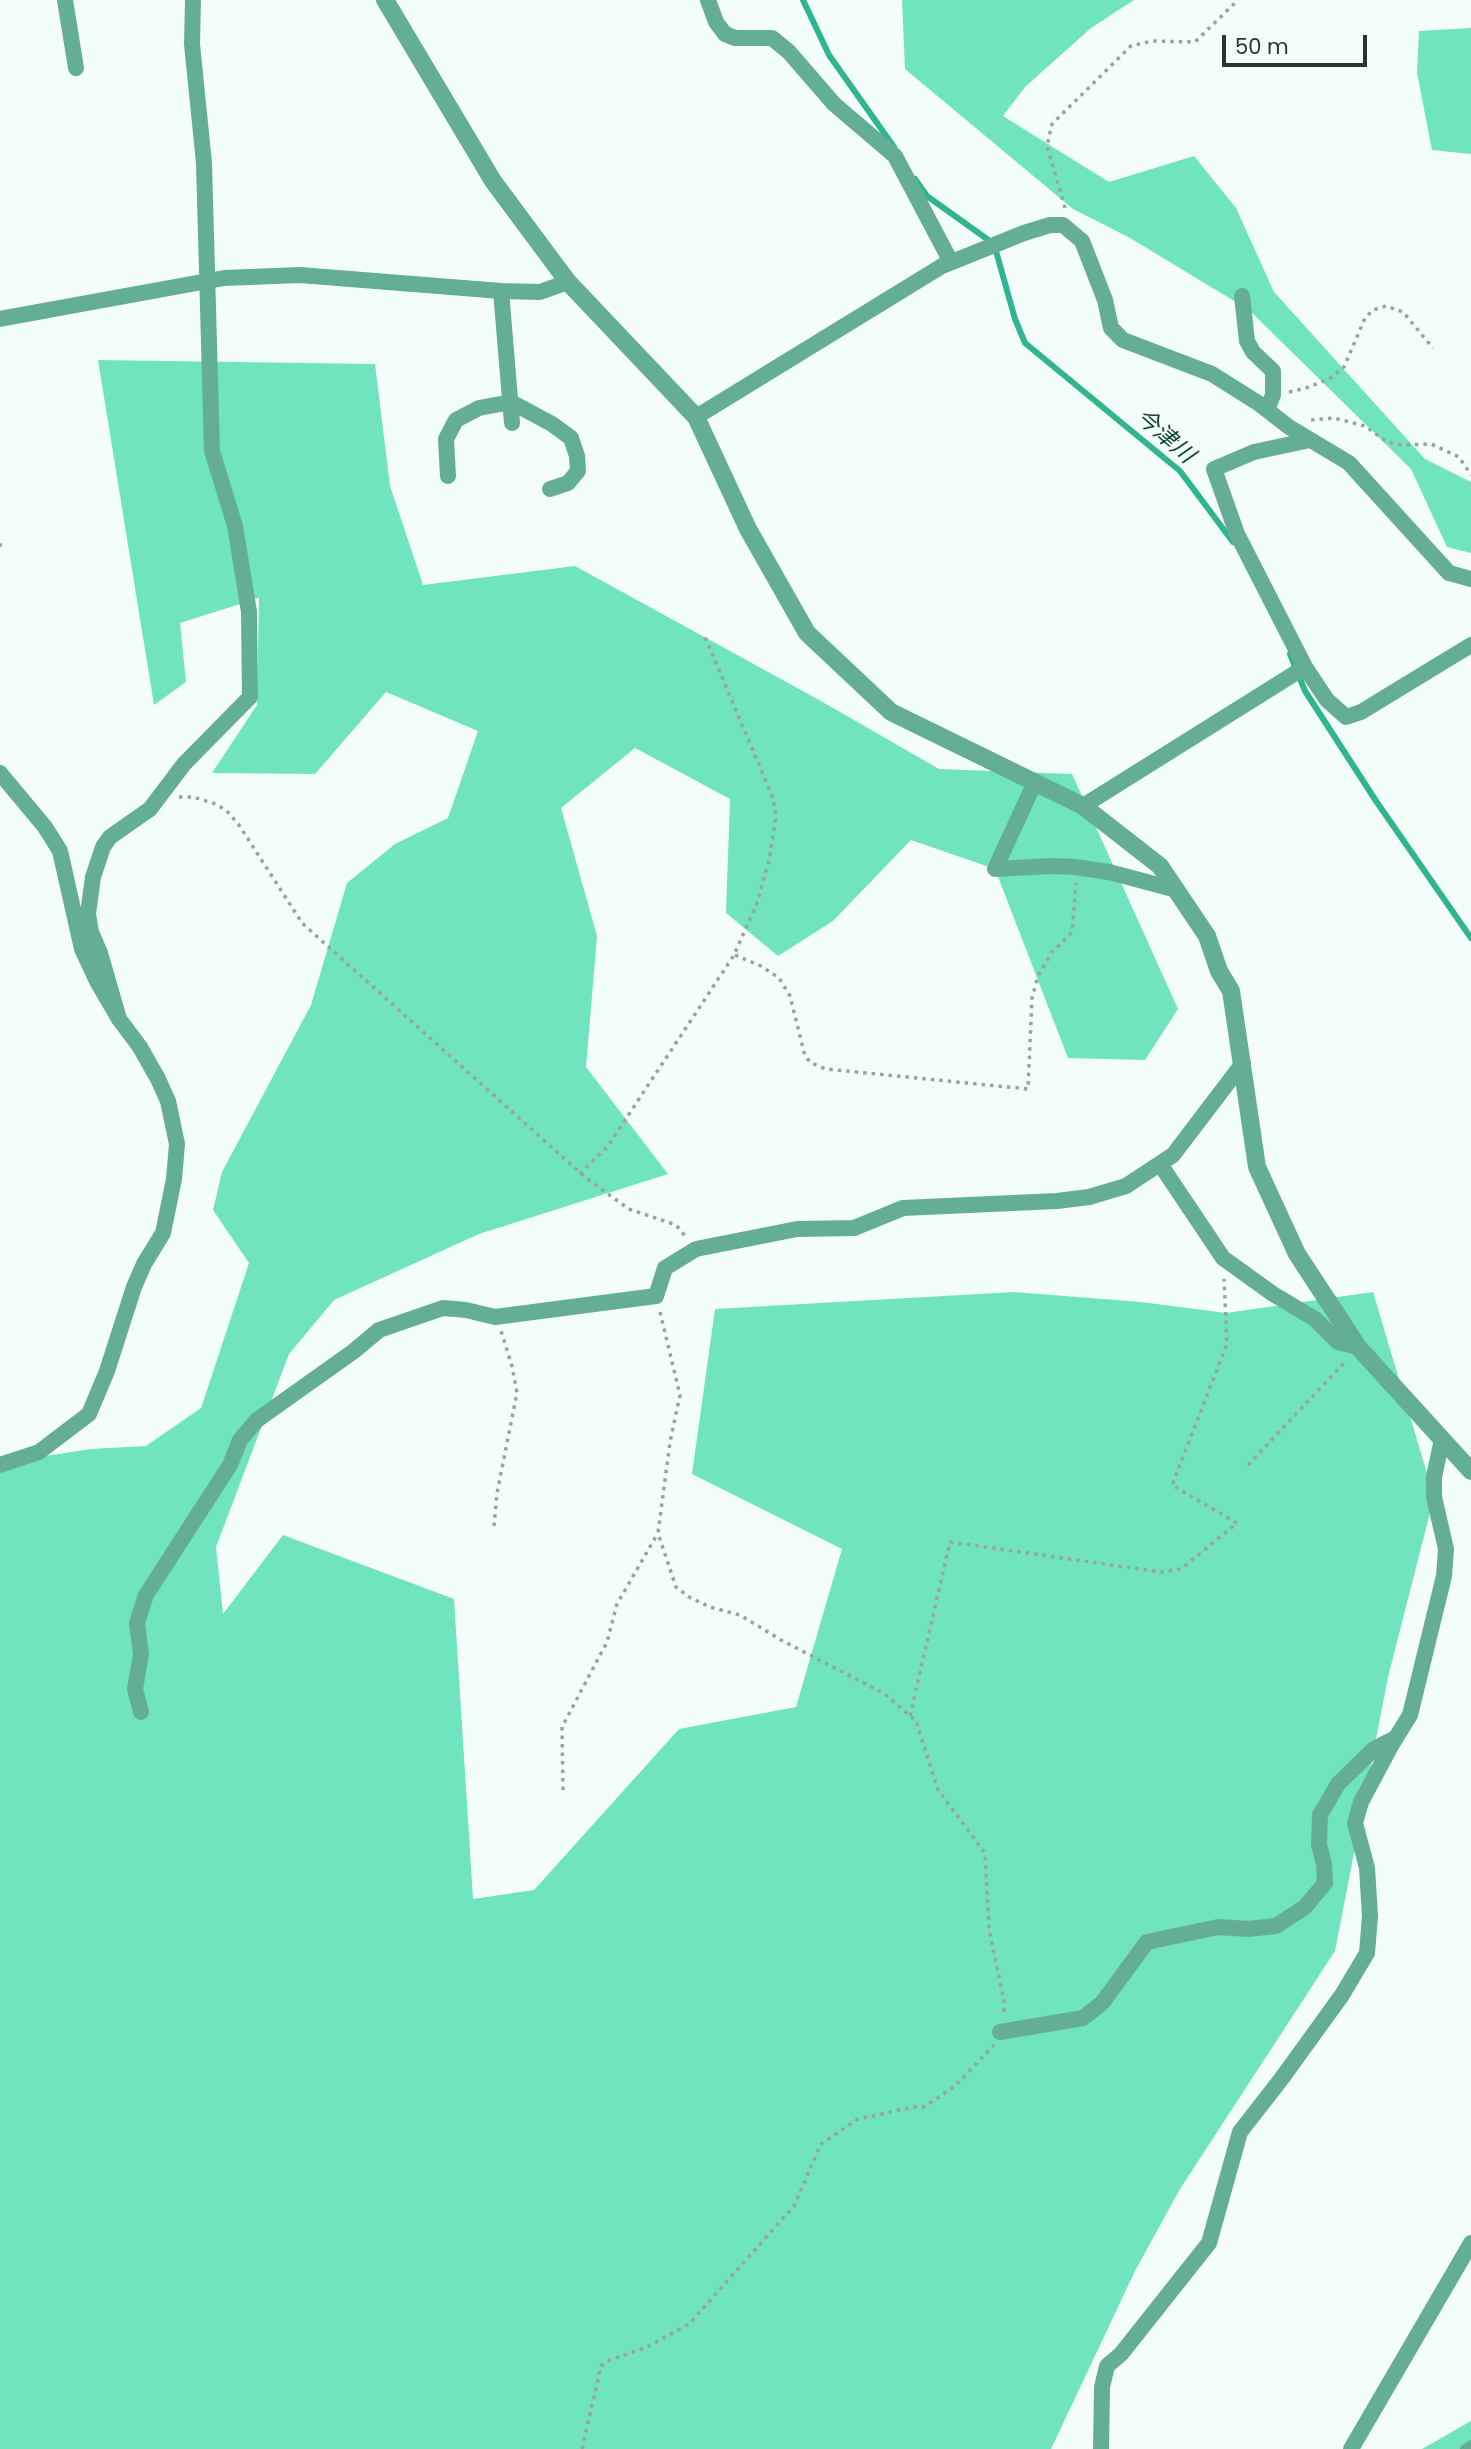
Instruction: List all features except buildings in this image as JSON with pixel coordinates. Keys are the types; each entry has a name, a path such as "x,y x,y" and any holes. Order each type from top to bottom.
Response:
{"street":[{"path":"65,0 76,68"},
{"path":"119,1019 100,953 91,932 88,914 89,898 103,847 110,837 150,809 184,764 250,697 249,612 235,526 212,452 204,163 192,44 193,0"},
{"path":"385,0 493,181 568,282 696,417 748,529 807,633 891,712 1083,806 1160,866 1207,936 1219,971 1231,990 1244,1063 1257,1167 1297,1254 1358,1347 1471,1471"},
{"path":"708,0 716,22 725,34 735,38 772,38 789,52 834,104 895,156 951,262"},
{"path":"696,417 951,262 1024,233 1050,225 1063,225 1082,241 1105,300 1111,328 1123,340 1212,374 1270,402 1284,423 1349,463 1448,573 1471,579"},
{"path":"0,320 223,278 300,275 540,292 568,282"},
{"path":"501,291 512,423"},
{"path":"1242,296 1247,341 1253,352 1273,371 1270,402"},
{"path":"448,476 446,439 456,420 479,408 511,402 552,424 571,438 577,456 578,471 568,483 550,489"},
{"path":"1310,440 1254,452 1214,469 1237,534 1305,667 1326,700 1346,717 1361,712 1471,645"},
{"path":"1083,806 1305,667"},
{"path":"0,774 45,827 60,851 82,949 119,1019 140,1047 158,1079 168,1101 177,1144 174,1179 163,1233 134,1287 107,1371 89,1414 39,1452 0,1465"},
{"path":"1035,782 995,869 1051,866 1083,868 1177,890"},
{"path":"141,1713 135,1689 141,1654 137,1623 146,1595 230,1465 240,1440 257,1420 379,1330 443,1308 495,1317 656,1296 665,1268 696,1249 797,1229 854,1228 903,1208 1023,1204 1089,1197 1126,1186 1173,1155 1244,1063"},
{"path":"1160,1164 1223,1258 1273,1294 1315,1319 1338,1342 1358,1347"},
{"path":"1101,2449 1102,2387 1107,2367 1121,2354 1209,2243 1240,2132 1335,2006 1367,1953 1370,1916 1367,1868 1355,1823 1362,1802 1410,1715 1444,1576 1446,1549 1434,1497 1434,1477 1442,1439"},
{"path":"1000,2032 1083,2018 1102,2003 1147,1942 1217,1927 1248,1930 1276,1926 1305,1906 1325,1883 1319,1845 1321,1815 1338,1784 1374,1749 1396,1738"},
{"path":"1352,2449 1471,2243"}],"lane":[{"path":"1464,2449 1471,2444"}],"path":[{"path":"1073,233 1047,146 1052,124 1130,46 1152,41 1195,42 1238,0"},
{"path":"1270,402 1329,379 1344,367 1365,318 1373,310 1386,306 1403,312 1433,348"},
{"path":"1284,423 1334,418 1365,426 1387,442 1403,445 1431,444 1459,457 1471,475"},
{"path":"580,1174 608,1146 734,955 769,861 776,817 773,798 705,637"},
{"path":"159,796 193,797 226,810 239,825 302,923 580,1174 629,1209 676,1225 696,1249"},
{"path":"734,955 761,966 779,978 790,996 805,1056 811,1063 826,1069 1028,1089 1032,998 1038,976 1052,952 1072,932 1074,885 1083,868"},
{"path":"910,1716 950,1542 1161,1572 1181,1569 1237,1523 1172,1485 1227,1344 1223,1258"},
{"path":"563,1790 562,1727 607,1642 617,1604 659,1533 670,1442 680,1395 656,1296"},
{"path":"494,1526 496,1493 517,1393 506,1342 495,1317"},
{"path":"1248,1465 1358,1347"},
{"path":"582,2449 601,2367 610,2360 645,2348 690,2324 794,2206 821,2144 858,2119 924,2107 955,2086 997,2041 1004,2019 1004,2001 989,1929 985,1853 938,1790 916,1721 885,1694 781,1640 740,1615 710,1607 689,1597 676,1587 659,1533"}],"green space":[{"path":"902,0 1134,0 1091,28 1025,87 1003,116 1109,182 1194,156 1236,208 1274,292 1425,459 1471,482 1471,553 1447,547 1411,469 1249,310 1130,238 1073,209 905,69"},
{"path":"1471,28 1471,154 1432,150 1417,73 1419,31"},
{"path":"98,360 375,364 390,486 423,585 575,566 939,769 1072,774 1178,1009 1145,1060 1068,1058 995,869 911,840 833,921 778,956 726,913 730,799 635,748 561,808 597,936 586,1067 668,1174 479,1234 334,1300 289,1354 216,1547 223,1614 283,1535 454,1599 473,1899 534,1890 679,1729 796,1707 842,1549 692,1474 715,1309 1014,1292 1141,1302 1226,1313 1373,1292 1434,1497 1388,1677 1335,1951 1180,2189 1135,2271 1051,2449 0,2449 0,1463 91,1449 146,1446 201,1408 249,1263 213,1210 222,1172 311,1005 347,883 395,844 448,818 478,731 386,692 315,774 212,773 257,705 259,598 180,623 186,682 154,705"},
{"path":"1471,2421 1471,2449 1422,2449"}],"waterway":[{"name":"今津川","path":"803,0 829,55 894,147"},
{"name":"今津川","path":"915,179 927,196 994,244 1015,319 1025,343 1180,471 1233,542"},
{"name":"今津川","path":"1290,654 1305,691 1376,801 1471,938"}]}
